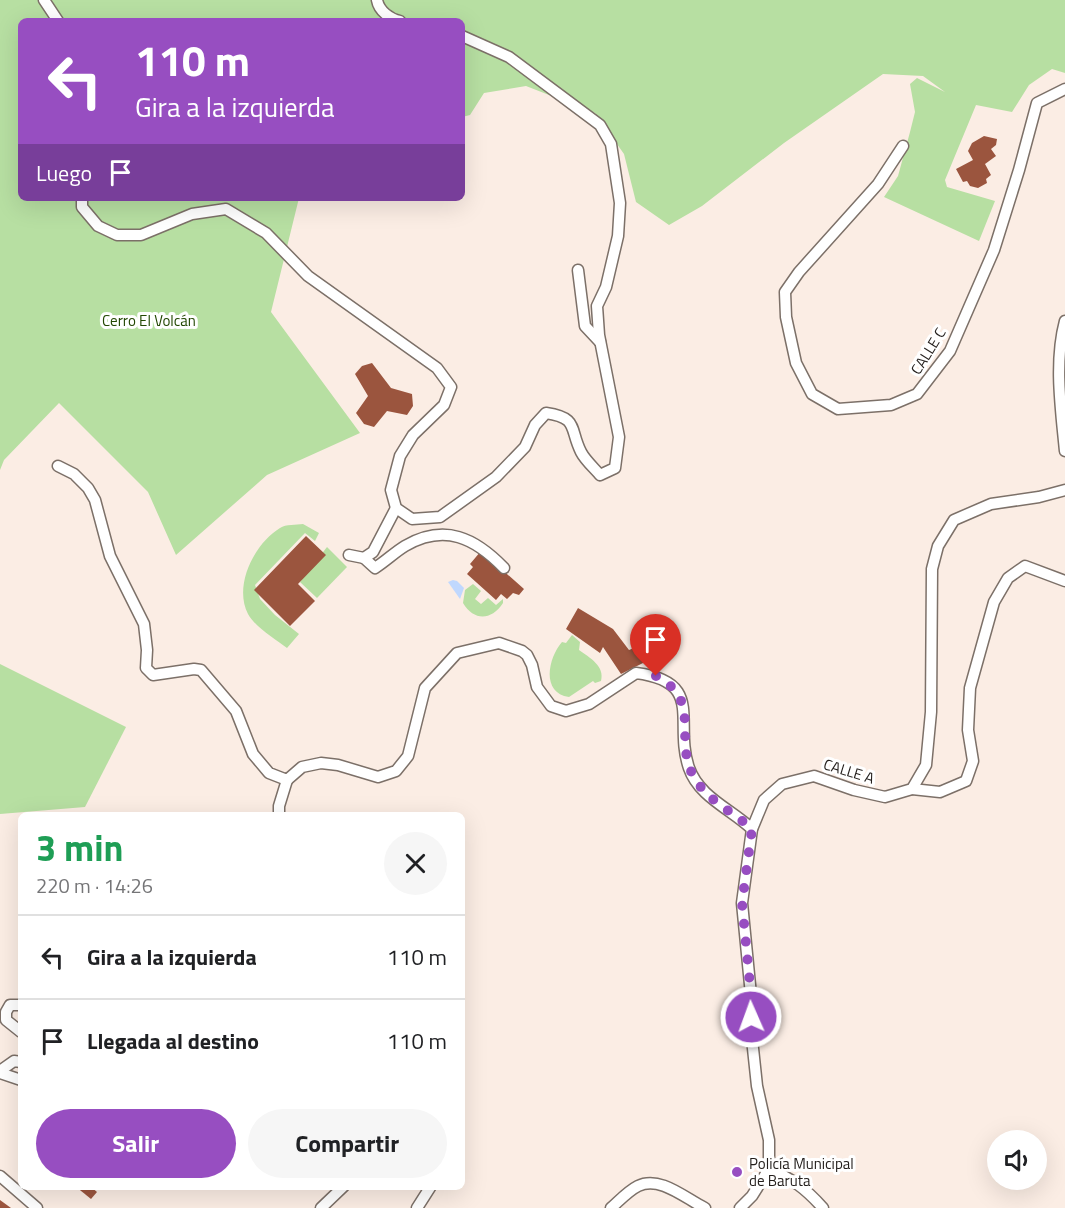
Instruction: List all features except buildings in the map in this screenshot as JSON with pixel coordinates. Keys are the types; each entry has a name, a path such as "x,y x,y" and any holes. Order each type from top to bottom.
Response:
{"street":[{"path":"44,0 56,18"},
{"path":"377,0 377,4 390,18"},
{"path":"82,201 82,207 98,226 117,235 141,235 192,214 226,209 266,233 308,276 437,368 451,387 444,405 412,435 400,456 391,490 396,508 412,519 440,517 496,477 525,447 535,424 546,413 563,415 573,427 581,453 600,475 615,468 619,437 601,342 597,306 606,287 618,236 620,203 611,144 600,125 509,57 465,37"},
{"name":"CALLE C","path":"903,146 878,184 799,272 785,292 786,317 796,363 812,394 838,409 891,405 917,394 950,351 994,250 1037,103 1065,89"},
{"path":"578,270 585,326 601,342"},
{"path":"1065,321 1060,340 1060,402 1065,451"},
{"path":"58,466 74,474 88,488 95,500 110,556 144,624 148,672 153,675 201,670 236,711 254,754 268,773 287,780"},
{"path":"912,789 926,765 930,721 932,569 938,546 954,520 991,504 1039,497 1065,490"},
{"path":"364,558 373,552 396,508"},
{"path":"349,555 364,558 375,568 416,541 436,536 454,535 471,541 494,557 504,568"},
{"name":"CALLE A","path":"769,1169 769,1140 755,1074 751,995 742,903 752,829 764,800 782,784 814,776 854,790 885,797 912,789 940,792 966,781 973,760 968,730 970,688 994,602 1008,578 1025,566 1065,581"},
{"path":"279,812 287,780 303,767 321,763 338,765 378,777 396,771 408,756 425,688 457,653 499,644 522,651 527,655 532,664 537,687 551,706 566,711 589,704 636,673 656,676 671,684 681,698 689,768 694,777 700,787 752,829"},
{"path":"18,1005 10,1005 6,1012 6,1020 18,1030"},
{"path":"0,1072 14,1061 18,1062"},
{"path":"0,1072 18,1079"},
{"path":"740,1208 752,1197 769,1169 792,1179 811,1194 823,1208"},
{"path":"0,1176 38,1208"},
{"path":"611,1208 637,1186 646,1183 668,1188 705,1208"},
{"path":"321,1208 340,1190"},
{"path":"417,1208 428,1190"}],"green space":[{"name":"Cerro El Volcán","path":"0,0 1065,0 1065,73 1052,69 1029,85 1012,112 976,105 945,180 947,187 995,201 979,241 884,197 898,176 915,112 910,84 917,78 945,92 923,76 883,74 784,143 702,206 669,225 636,202 624,154 595,113 526,86 484,93 470,115 465,116 465,18 18,18 18,201 298,201 271,312 360,433 267,475 176,555 148,492 59,403 4,460 0,470"},
{"path":"303,524 319,533 315,541 305,533 255,585 260,599 275,615 299,634 287,648 251,619 244,603 243,590 249,566 262,544 282,527"},
{"path":"327,547 347,567 317,598 300,582"},
{"path":"473,584 481,591 475,599 481,604 488,598 496,605 503,599 503,603 488,616 477,616 472,613 463,603 465,590"},
{"path":"572,635 580,642 579,650 596,663 602,676 601,681 595,683 593,681 569,697 554,689 550,674 557,649"},
{"path":"0,664 126,727 85,807 0,814"}],"water":[{"path":"453,580 464,588 460,599 448,582"}],"place":[{"name":"Policía Municipal de Baruta","path":"737,1172"}],"route":[{"path":"656,676 671,684 681,698 689,768 700,787 752,829 742,903 751,1017"}]}
